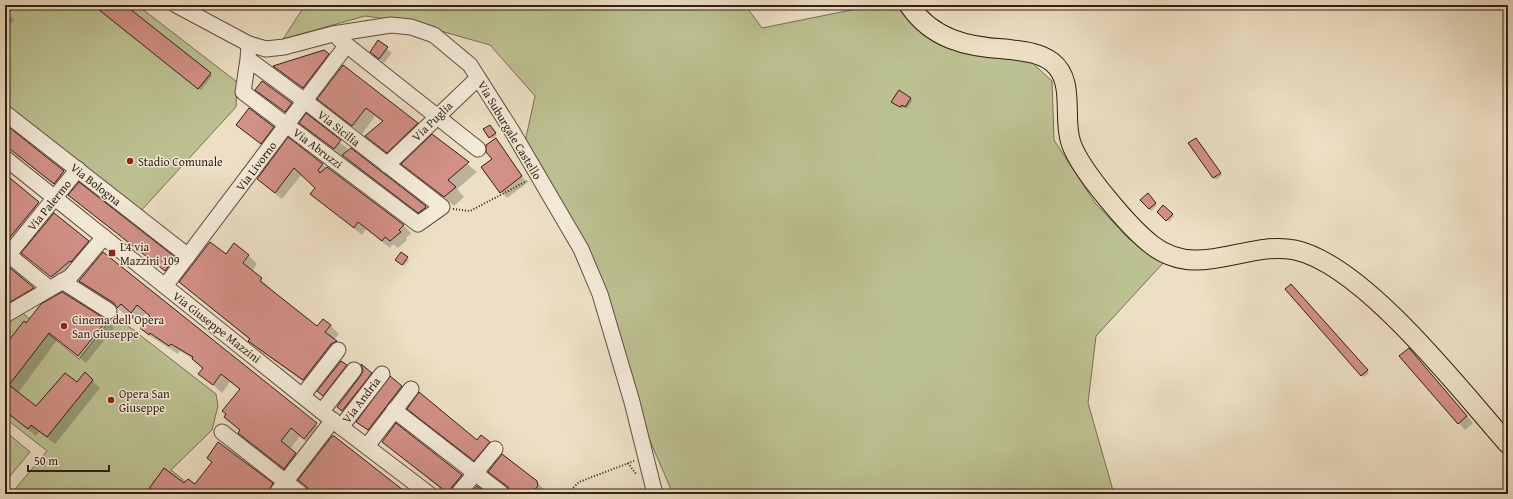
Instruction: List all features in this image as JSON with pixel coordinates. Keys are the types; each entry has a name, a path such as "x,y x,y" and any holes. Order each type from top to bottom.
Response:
{"main road":[{"path":"909,5 932,29 954,41 981,48 1025,51 1041,56 1053,63 1061,73 1066,86 1067,131 1078,159 1127,221 1155,247 1173,256 1203,260 1259,250 1284,248 1310,254 1360,287 1400,322 1508,444"}],"street":[{"name":"Via Suburgale Castello","path":"176,5 249,44 266,49 278,48 333,34 391,25 417,29 434,34 470,65 581,249 600,294 632,402 655,494"},
{"path":"333,34 346,46 478,149"},
{"path":"248,59 249,44"},
{"name":"Via Livorno","path":"165,286 346,46"},
{"name":"Via Sicilia","path":"248,59 442,207"},
{"name":"Via Abruzzi","path":"248,59 243,92 418,224 442,207"},
{"name":"Via Puglia","path":"387,165 436,116 478,78"},
{"name":"Via Bologna","path":"6,116 78,169 188,256"},
{"name":"Via Giuseppe Mazzini","path":"5,158 332,419 429,494"},
{"name":"Via Palermo","path":"6,255 78,169"},
{"path":"5,315 70,277 104,237"},
{"path":"6,255 55,285 109,311"},
{"path":"302,395 338,350"},
{"path":"276,494 332,419 354,370"},
{"name":"Via Andria","path":"332,419 382,374"},
{"path":"367,446 411,389"},
{"path":"394,410 502,494"},
{"path":"222,432 301,494"},
{"path":"458,494 495,448"}],"path":[{"path":"442,207 470,211 538,176"},
{"path":"567,494 579,482 628,462 647,460"},
{"path":"628,462 636,473 638,480"}],"green space":[{"name":"Stadio Comunale","path":"5,5 137,5 237,82 236,107 139,213 5,108 5,18 11,10"},
{"path":"305,5 745,5 762,28 876,5 895,5 935,42 1028,59 1052,81 1054,140 1095,203 1129,239 1164,262 1096,336 1088,403 1114,494 673,494 645,429 591,256 522,156 535,96 490,45 409,22 365,16 283,39"},
{"name":"Opera San Giuseppe","path":"19,310 79,359 114,315 216,394 218,406 212,430 171,470 197,491 194,494 11,494 47,451 5,418 5,319"},
{"path":"5,431 30,452 5,482"}],"building":[{"path":"93,5 125,5 211,73 198,89"},
{"path":"378,40 388,47 379,59 370,52"},
{"path":"324,50 329,54 303,88 273,66"},
{"path":"343,65 418,123 387,153 365,136 383,121 366,108 352,126 317,99"},
{"path":"262,81 292,103 285,112 255,90"},
{"path":"899,90 911,98 905,107 902,105 900,107 891,102"},
{"path":"249,108 274,127 261,144 236,125"},
{"path":"306,113 341,140 334,149 299,123"},
{"path":"490,125 496,133 489,138 483,129"},
{"path":"10,128 64,171 54,184 5,145 5,134"},
{"path":"432,134 469,162 448,180 456,187 444,197 401,164"},
{"path":"288,137 323,164 318,170 320,173 327,167 404,225 399,230 401,232 390,241 385,237 382,241 358,222 354,228 310,194 315,188 294,168 275,193 257,179"},
{"path":"496,138 522,176 500,193 481,167 492,159 486,152 486,145"},
{"path":"1196,138 1221,173 1213,178 1188,143"},
{"path":"351,148 426,206 425,208 418,213 342,155"},
{"path":"5,174 39,202 5,243"},
{"path":"79,182 175,257 165,271 68,195"},
{"path":"1148,193 1156,203 1149,209 1140,200"},
{"path":"1163,205 1173,214 1166,221 1157,212"},
{"path":"54,213 89,241 71,262 70,261 51,277 21,253"},
{"path":"210,242 226,254 234,243 249,255 243,263 262,278 260,281 317,326 323,319 331,325 325,332 337,341 331,344 303,380 248,341 250,339 179,282"},
{"path":"103,252 317,423 304,439 291,428 281,441 296,453 284,469 238,433 240,430 224,417 226,414 222,411 240,389 221,374 213,385 198,374 203,368 192,359 193,357 171,344 169,346 150,333 149,335 140,328 150,316 137,305 131,313 121,304 117,308 114,303 79,281"},
{"path":"401,252 408,257 402,265 395,260"},
{"path":"9,267 34,288 5,305 5,272"},
{"path":"1291,284 1368,370 1361,376 1285,289"},
{"path":"62,292 107,320 78,356 49,333 9,385 36,406 65,373 77,382 85,372 93,380 47,437 31,425 28,429 5,411 5,345 24,321 26,323 41,304"},
{"path":"1409,348 1467,416 1458,424 1399,356"},
{"path":"341,361 347,365 323,396 317,391"},
{"path":"361,364 372,373 342,411 337,407 361,375 363,371"},
{"path":"390,376 402,386 368,430 356,422"},
{"path":"419,392 477,440 481,435 490,442 474,461 407,409"},
{"path":"396,423 462,475 451,488 449,494 382,442"},
{"path":"332,436 334,436 408,494 310,494 307,487 298,480"},
{"path":"218,442 273,483 267,494 198,494 192,489 189,494 145,494 164,468 184,483 188,479 195,484 212,462 207,458"},
{"path":"502,454 537,481 538,486 531,494 511,494 508,487 488,472"},
{"path":"477,486 487,494 470,494"}],"place":[{"name":"Stadio Comunale","path":"130,161"},
{"name":"L4 via Mazzini 109","path":"112,253"},
{"name":"Cinema dell'Opera San Giuseppe","path":"64,326"},
{"name":"Opera San Giuseppe","path":"111,400"}]}
